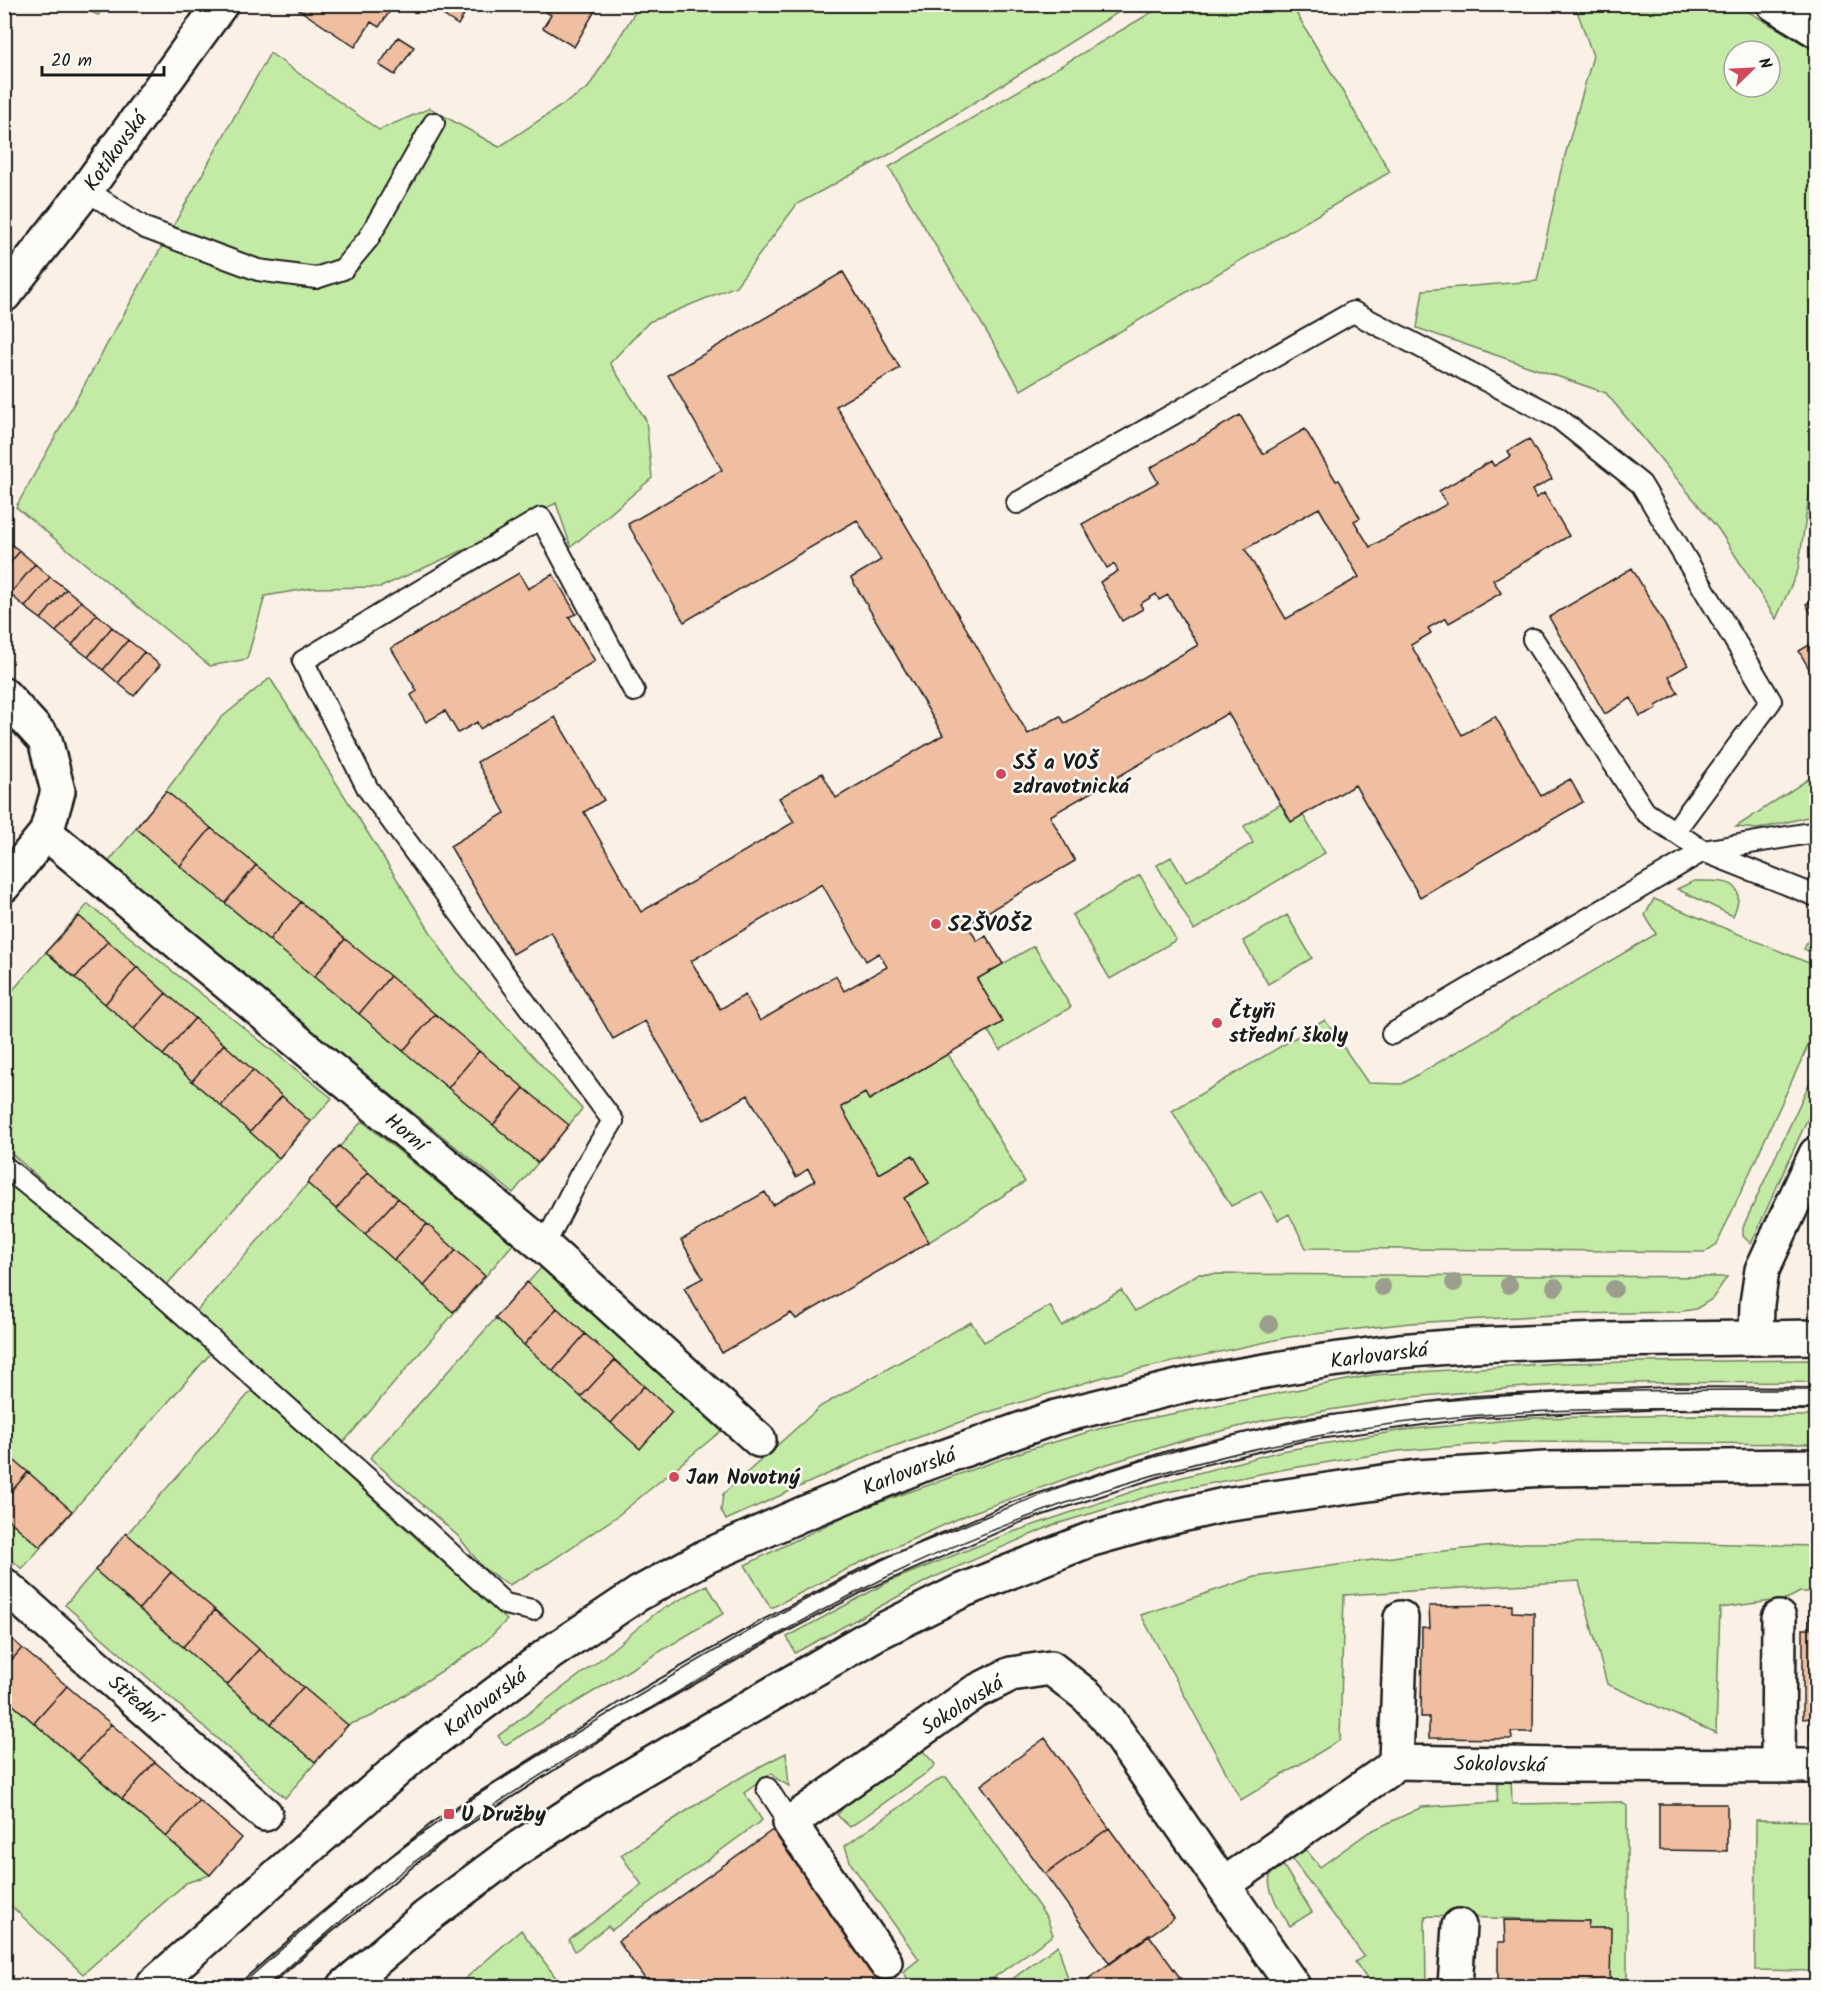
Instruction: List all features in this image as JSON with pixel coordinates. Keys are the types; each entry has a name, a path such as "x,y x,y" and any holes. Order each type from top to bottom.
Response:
{"street":[{"name":"Kotíkovská","path":"4,295 86,190 221,4"},
{"path":"1774,4 1816,30"},
{"path":"4,695 45,740 58,791 46,833 4,885"},
{"name":"Horní","path":"46,833 544,1246 759,1440"},
{"path":"1756,1338 1757,1304 1762,1270 1816,1154"},
{"name":"Karlovarská","path":"166,1983 414,1755 550,1653 638,1594 715,1553 924,1464 1056,1417 1194,1383 1323,1361 1399,1351 1474,1345 1816,1336"},
{"path":"345,1986 426,1917 520,1847 607,1790 875,1634 961,1591 1089,1540 1224,1505 1417,1477 1545,1469 1816,1466"},
{"name":"Střední","path":"4,1585 265,1814"},
{"path":"1223,1885 1396,1762 1401,1618"},
{"path":"1778,1766 1779,1618"},
{"name":"Sokolovská","path":"790,1823 975,1692 1011,1674 1051,1668 1087,1696 1108,1719 1293,1986"},
{"name":"Sokolovská","path":"1396,1762 1816,1766"},
{"path":"790,1823 885,1962"},
{"path":"1455,1986 1459,1926"}],"lane":[{"path":"86,190 145,228 258,270 316,278 343,269 368,239 434,123"},
{"path":"1017,503 1353,312 1558,418 1641,484 1771,701 1674,832"},
{"path":"544,1246 579,1177 613,1120 368,789 303,661 541,518 634,691"},
{"path":"1533,639 1645,812 1703,851 1816,896"},
{"path":"1392,1034 1703,851 1816,832"},
{"path":"4,1166 140,1276 420,1525 504,1604 532,1610"},
{"path":"253,1986 317,1930 442,1829 626,1711 765,1631 864,1579 1017,1512 1169,1462 1302,1430 1474,1407 1668,1398 1816,1399"},
{"path":"767,1788 790,1823"}],"green space":[{"path":"1291,4 1390,172 1021,390 889,167 1164,5"},
{"path":"75,5 107,5 98,15"},
{"path":"637,5 1130,5 903,147 797,204 736,286 649,322 610,363 646,420 652,478 571,547 556,503 484,541 381,587 312,588 265,596 247,659 210,666 16,507 270,53 379,130 430,108 499,147 588,88 637,9"},
{"path":"1575,5 1737,5 1816,51 1816,466 1813,469 1798,570 1776,619 1719,530 1606,393 1417,328 1423,290 1537,281 1561,170 1593,56"},
{"path":"270,678 455,971 582,1109 513,1193 106,865 221,718"},
{"path":"1816,774 1816,815 1758,829 1736,827"},
{"path":"1281,804 1303,815 1325,853 1194,930 1157,865 1171,857 1186,882 1253,843 1244,826"},
{"path":"1140,875 1176,940 1110,979 1072,915"},
{"path":"1694,881 1724,882 1736,888 1737,904 1733,916 1677,889"},
{"path":"1654,899 1816,966 1816,1028 1717,1244 1705,1252 1306,1248 1289,1214 1278,1220 1261,1191 1231,1206 1172,1111 1325,1020 1368,1083 1402,1084 1656,934 1645,915"},
{"path":"88,904 332,1098 164,1288 5,1148 5,999"},
{"path":"1287,915 1312,958 1268,984 1243,941"},
{"path":"1816,923 1816,955 1804,949"},
{"path":"1034,946 1071,1007 1000,1050 988,1031 1002,1022 977,979"},
{"path":"948,1054 1025,1182 929,1242 904,1198 929,1183 913,1155 879,1174 841,1107 865,1093 869,1100"},
{"path":"1816,1069 1816,1100 1751,1244 1743,1236 1743,1227"},
{"path":"362,1121 513,1244 343,1443 194,1314"},
{"path":"5,1173 211,1353 22,1569 5,1554"},
{"path":"541,1268 601,1318 721,1431 616,1517 548,1563 509,1585 483,1568 458,1536 370,1458"},
{"path":"1198,1274 1727,1277 1712,1299 1696,1309 1677,1312 1573,1314 1410,1323 1289,1337 1107,1376 982,1414 870,1455 726,1520 721,1510 723,1494 821,1406 971,1322 984,1342 1050,1306 1062,1326 1121,1290 1135,1311"},
{"path":"1816,1360 1816,1382 1603,1383 1525,1387 1412,1397 1266,1420 1185,1440 1101,1466 971,1513 857,1564 771,1608 745,1565 853,1512 1027,1450 1109,1426 1373,1375 1558,1363"},
{"path":"252,1390 507,1620 482,1645 372,1716 348,1725 285,1798 65,1605"},
{"path":"1694,1415 1816,1416 1816,1444 1508,1442 1398,1451 1286,1469 1156,1494 1053,1525 930,1579 795,1653 787,1637 890,1581 1007,1534 1149,1486 1281,1451 1404,1430 1531,1418"},
{"path":"1652,1542 1816,1546 1816,1592 1800,1592 1787,1599 1720,1608 1716,1733 1607,1684 1579,1581 1344,1595 1340,1740 1241,1800 1141,1615 1255,1577 1414,1554 1525,1543"},
{"path":"707,1585 724,1613 505,1745 498,1736 597,1662 657,1612"},
{"path":"4,1697 210,1875 186,1883 83,1974 5,1900"},
{"path":"920,1748 935,1764 932,1769 850,1827 837,1815 856,1793"},
{"path":"786,1753 789,1786 772,1773 744,1793 762,1820 612,1930 608,1926 575,1951 569,1940 642,1885 621,1855 723,1788"},
{"path":"1498,1776 1511,1778 1512,1804 1621,1802 1627,1806 1627,1986 1610,1986 1610,1928 1588,1928 1588,1921 1425,1916 1426,1986 1372,1986 1355,1962 1364,1956 1289,1855 1303,1846 1320,1867 1369,1832 1422,1807 1497,1802"},
{"path":"941,1778 947,1778 1047,1918 1053,1935 982,1986 913,1986 903,1972 919,1959 851,1864 845,1846"},
{"path":"1756,1820 1816,1821 1816,1971 1755,1970"},
{"path":"1281,1862 1312,1912 1290,1926 1275,1902 1270,1884 1273,1868"},
{"path":"521,1930 562,1986 457,1986"},
{"path":"1058,1945 1070,1986 1003,1986"}],"building":[{"path":"383,4 390,11 379,27 371,22 355,47 292,5"},
{"path":"445,4 470,4 458,25 440,13"},
{"path":"533,4 599,4 574,47 543,28 551,15"},
{"path":"398,37 414,47 395,75 379,65"},
{"name":"SŠ a VOŠ zdravotnická","path":"843,272 900,368 836,406 1028,734 1060,716 1065,723 1198,645 1168,595 1159,600 1156,594 1140,604 1143,609 1122,621 1100,582 1118,571 1114,564 1107,568 1082,524 1158,482 1150,468 1240,415 1263,454 1305,429 1336,481 1339,480 1360,518 1354,521 1370,547 1447,504 1439,491 1491,461 1494,466 1511,456 1508,451 1529,439 1552,479 1532,490 1536,498 1544,493 1569,536 1493,580 1501,593 1449,623 1446,618 1428,628 1431,633 1411,645 1462,735 1495,716 1541,796 1570,779 1583,802 1420,897 1355,785 1291,822 1228,713 1050,816 1075,861 967,924 977,941 986,936 1003,964 977,979 1003,1022 869,1100 865,1093 841,1107 879,1174 913,1155 929,1183 904,1198 929,1242 796,1319 791,1313 722,1353 684,1288 703,1278 681,1240 765,1192 773,1205 815,1181 808,1169 796,1177 748,1095 704,1120 645,1021 613,1039 551,932 513,954 450,846 505,813 477,762 555,717 604,800 584,812 641,912 794,822 779,798 822,773 836,798 943,735 851,578 881,560 857,520 684,622 628,524 722,470 668,375","holes":["1319,508 1359,577 1286,619 1245,549","822,884 866,961 879,953 887,967 844,991 836,976 760,1021 745,995 720,1009 691,961"]},
{"path":"4,539 20,551 4,570"},
{"path":"20,551 35,564 10,594 4,590 4,570"},
{"path":"35,564 50,577 25,607 10,594"},
{"path":"1632,568 1688,665 1669,676 1678,693 1656,706 1657,709 1640,716 1631,698 1605,714 1549,617"},
{"path":"519,573 528,589 553,574 576,614 569,617 595,661 480,729 477,722 458,733 445,711 426,722 411,695 417,691 391,648"},
{"path":"50,577 66,589 41,619 25,607"},
{"path":"66,589 81,601 56,632 41,619"},
{"path":"1816,598 1816,622 1806,604"},
{"path":"81,601 97,614 72,645 56,632"},
{"path":"97,614 112,627 88,657 72,645"},
{"path":"112,627 128,640 103,670 88,657"},
{"path":"128,640 144,652 118,683 103,670"},
{"path":"1816,641 1816,681 1799,651"},
{"path":"144,652 160,665 134,696 118,683"},
{"path":"166,791 211,828 180,866 136,828"},
{"path":"211,828 256,865 225,903 180,866"},
{"path":"256,865 301,902 269,940 225,903"},
{"path":"301,902 345,939 314,977 269,940"},
{"path":"79,916 108,941 75,978 46,952"},
{"path":"345,939 390,976 359,1014 314,977"},
{"path":"108,941 137,967 105,1004 75,978"},
{"path":"137,967 166,993 134,1029 105,1004"},
{"path":"390,976 435,1014 403,1051 359,1014"},
{"path":"166,993 195,1018 163,1055 134,1029"},
{"path":"435,1014 479,1051 448,1088 403,1051"},
{"path":"195,1018 224,1044 192,1081 163,1055"},
{"path":"224,1044 253,1070 221,1106 192,1081"},
{"path":"479,1051 524,1088 493,1125 448,1088"},
{"path":"253,1070 282,1096 250,1132 221,1106"},
{"path":"524,1088 569,1125 538,1163 493,1125"},
{"path":"282,1096 310,1121 279,1158 250,1132"},
{"path":"339,1146 368,1172 336,1209 307,1183"},
{"path":"368,1172 398,1198 365,1234 336,1209"},
{"path":"398,1198 427,1224 394,1260 365,1234"},
{"path":"427,1224 456,1250 424,1286 394,1260"},
{"path":"456,1250 485,1276 453,1312 424,1286"},
{"path":"527,1282 557,1308 524,1345 495,1318"},
{"path":"557,1308 585,1334 553,1371 524,1345"},
{"path":"585,1334 615,1360 581,1397 553,1371"},
{"path":"615,1360 644,1386 611,1423 581,1397"},
{"path":"644,1386 672,1412 640,1449 611,1423"},
{"path":"4,1452 28,1472 4,1500"},
{"path":"28,1472 72,1511 40,1547 4,1516 4,1500"},
{"path":"126,1533 171,1572 139,1609 95,1570"},
{"path":"171,1572 215,1610 183,1647 139,1609"},
{"path":"1512,1605 1512,1612 1534,1613 1533,1732 1511,1732 1512,1739 1429,1738 1429,1717 1421,1717 1422,1627 1430,1628 1429,1606"},
{"path":"1811,1607 1816,1607 1816,1741 1810,1740 1810,1718 1803,1719 1803,1629 1810,1629"},
{"path":"215,1610 259,1649 227,1685 183,1647"},
{"path":"4,1632 22,1648 4,1669"},
{"path":"22,1648 67,1686 34,1723 4,1697 4,1669"},
{"path":"259,1649 303,1687 271,1724 227,1685"},
{"path":"67,1686 111,1724 78,1761 34,1723"},
{"path":"303,1687 348,1725 315,1762 271,1724"},
{"path":"111,1724 155,1762 122,1799 78,1761"},
{"path":"1045,1738 1109,1828 1045,1874 981,1785"},
{"path":"155,1762 199,1800 166,1837 122,1799"},
{"path":"199,1800 242,1838 210,1875 166,1837"},
{"path":"1659,1804 1727,1804 1727,1851 1659,1850"},
{"path":"1109,1828 1174,1918 1110,1964 1045,1874"},
{"path":"774,1829 885,1984 882,1986 650,1986 618,1941"},
{"path":"1504,1920 1589,1921 1588,1928 1611,1928 1610,1986 1498,1986 1498,1942 1505,1942"},
{"path":"1149,1935 1186,1986 1093,1986 1088,1979"}],"tram line":[{"path":"240,1986 392,1856 482,1792 545,1752 727,1644 846,1578 906,1549 1049,1492 1192,1446 1290,1423 1398,1406 1458,1399 1577,1392 1816,1390"},
{"path":"267,1986 360,1906 446,1838 568,1758 716,1669 857,1592 939,1553 1050,1509 1107,1489 1223,1456 1339,1432 1398,1423 1577,1410 1816,1409"}],"place":[{"name":"SŠ a VOŠ zdravotnická","path":"1001,774"},
{"name":"SZŠVOŠZ","path":"936,924"},
{"name":"Čtyři střední školy","path":"1217,1023"},
{"name":"Jan Novotný","path":"674,1477"},
{"name":"U Družby","path":"449,1814"}]}
